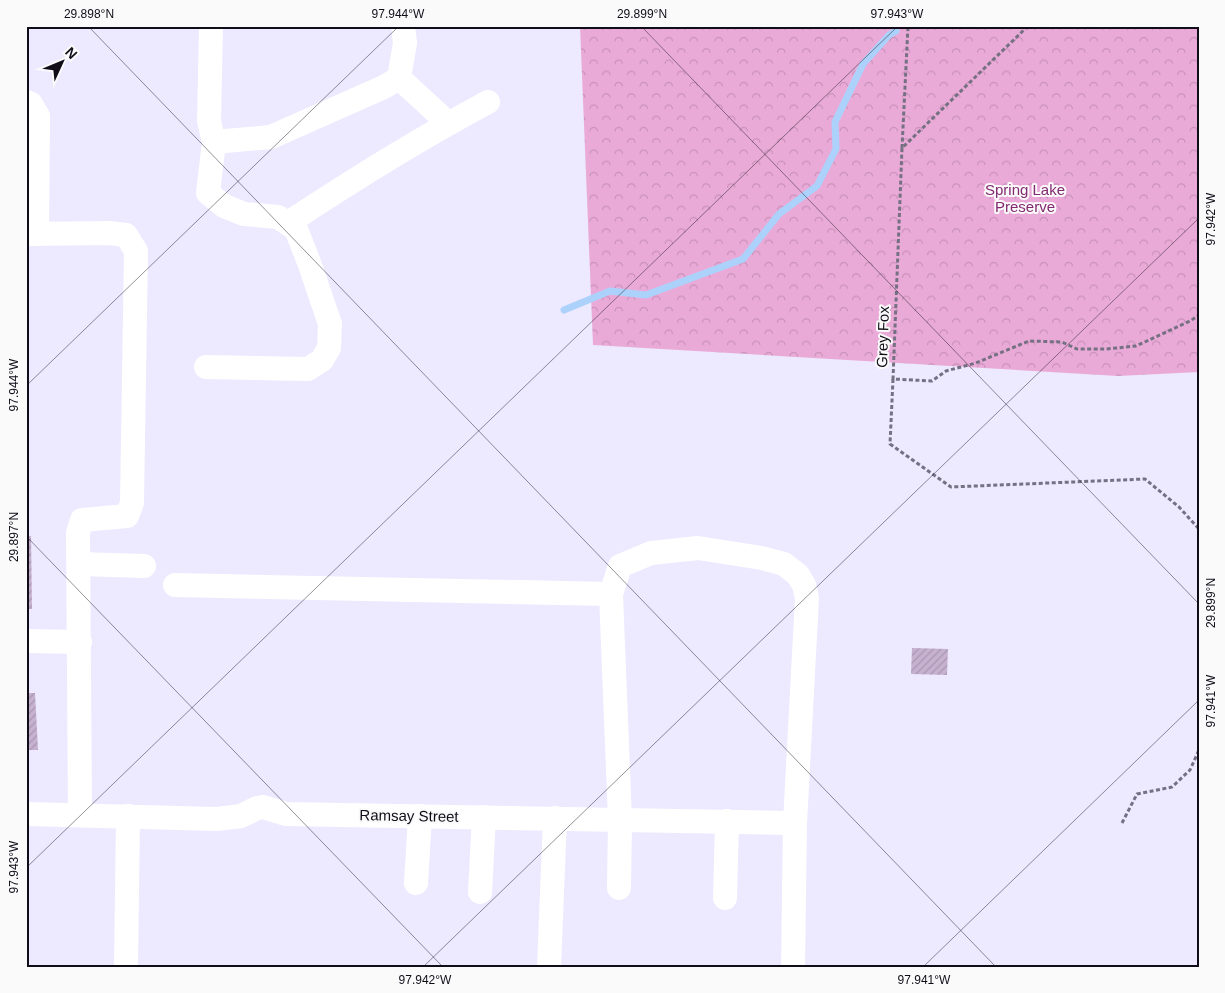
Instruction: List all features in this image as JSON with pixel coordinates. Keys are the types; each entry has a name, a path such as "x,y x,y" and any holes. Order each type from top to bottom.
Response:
{"street":[{"path":"206,367 308,369 322,360 329,348 330,324 296,229 278,217 244,214 224,206 208,193 214,142 209,121 211,26"},
{"path":"214,142 271,137 384,87 399,78 405,43 404,26"},
{"path":"399,78 448,123"},
{"path":"26,102 31,104 38,116 32,234 109,233 126,235 136,251 132,503 127,516 82,520 78,533 80,814"},
{"path":"288,223 344,185 448,123 488,102"},
{"path":"619,888 620,820 611,594 620,566 651,553 698,548 762,558 784,564 798,575 804,585 807,598 795,823 794,967"},
{"path":"79,564 144,566"},
{"path":"175,585 611,594"},
{"path":"26,641 80,642"},
{"path":"26,814 128,816 126,967"},
{"name":"Ramsay Street","path":"128,816 217,818 241,816 266,823 273,822 286,814 795,823"},
{"path":"416,883 420,816"},
{"path":"480,892 484,817"},
{"path":"549,967 555,818"},
{"path":"724,898 727,822"}],"path":[{"name":"Grey Fox","path":"908,26 893,379 932,381 946,371 976,363 1029,341 1062,342 1077,348 1106,349 1136,346 1199,315"},
{"path":"902,148 1028,26"},
{"path":"893,379 890,444 951,487 1145,478 1179,507 1199,529"},
{"path":"1122,823 1137,794 1172,787 1190,770 1199,750"}],"green space":[{"name":"Spring Lake Preserve","path":"580,26 1199,26 1199,372 1118,376 593,345"}],"building":[{"path":"26,536 31,536 32,609 26,609"},
{"path":"912,648 948,649 947,675 911,674"},
{"path":"26,693 35,693 38,750 26,750"}],"waterway":[{"path":"564,310 610,291 646,295 743,259 779,214 817,186 836,149 835,122 863,64 889,35 896,31"}]}
